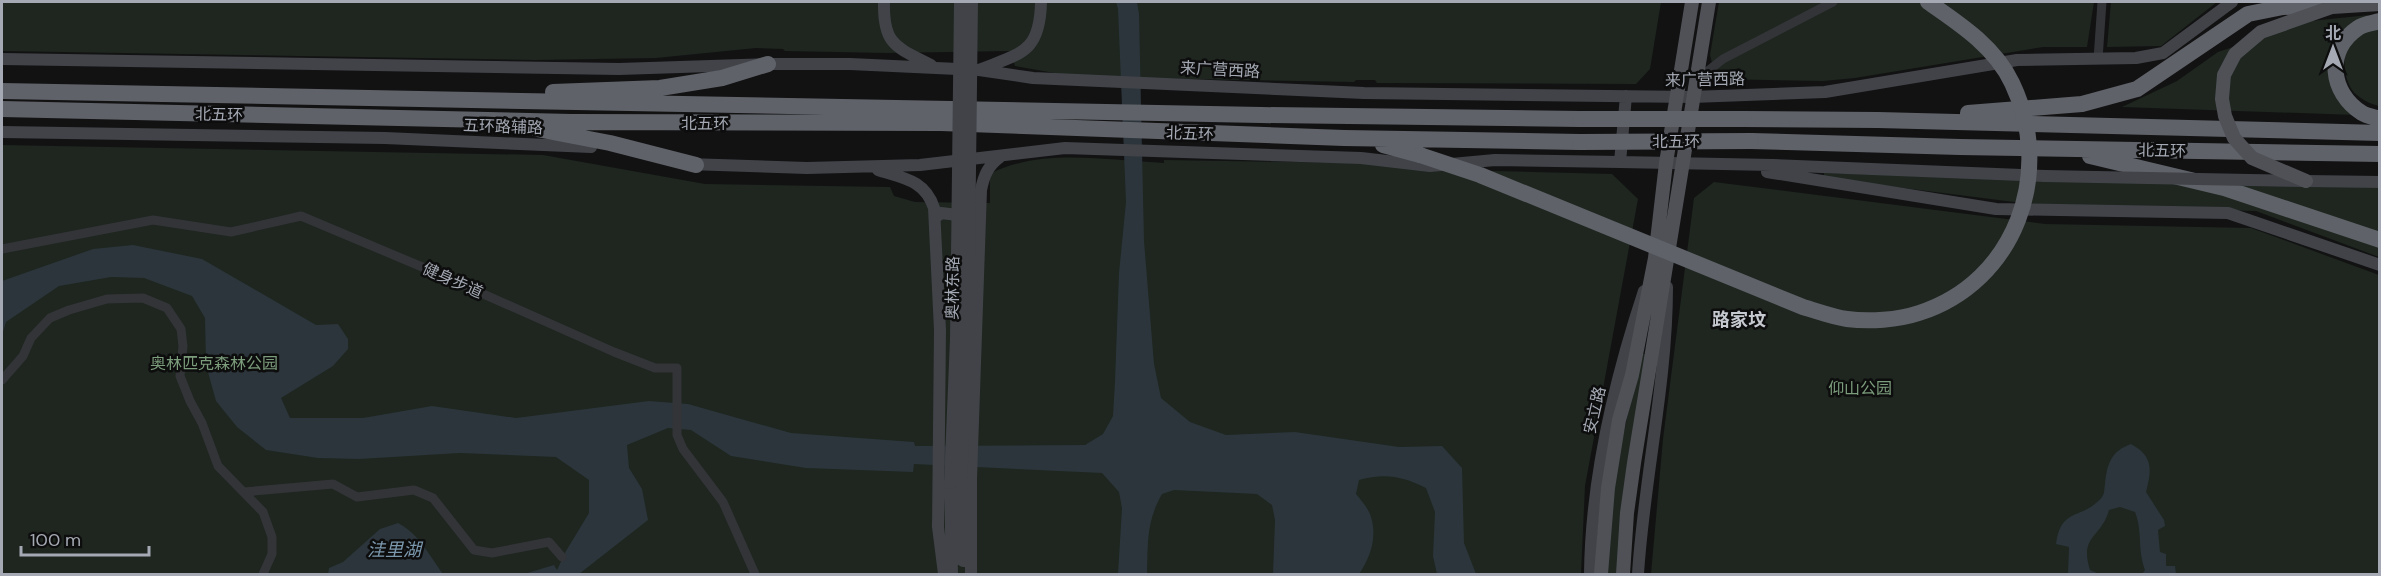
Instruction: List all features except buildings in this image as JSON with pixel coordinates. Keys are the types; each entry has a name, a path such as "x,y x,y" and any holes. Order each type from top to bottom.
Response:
{"highway":[{"path":"1344,138 1371,142 1420,155 1480,175 1803,308 1847,319 1885,320 1919,314 1952,299 1984,273 2007,243 2021,215 2029,179 2031,153 2025,117 2012,82 1996,58 1973,34 1928,2"},
{"path":"1878,120 2082,104 2137,89 2248,14 2283,7 2379,4"},
{"path":"2379,21 2359,27 2344,40 2335,57 2337,81 2346,99 2363,113 2379,119"},
{"path":"436,99 577,90 660,88 722,78 768,64"},
{"name":"北五环","path":"2,92 1168,113 1580,119 1878,120 2379,133"},
{"name":"北五环","path":"2,109 495,120 940,123 1344,138 1580,142 1751,141 2379,154"},
{"path":"495,120 610,143 696,165"},
{"path":"2059,148 2224,188 2379,240"}],"main road":[{"name":"安立路","path":"1623,574 1632,483 1661,259 1666,163 1692,2"},
{"name":"安立路","path":"1601,574 1608,488 1619,420 1661,259 1682,164 1709,2"},
{"path":"2306,181 2252,158 2234,138 2225,116 2222,99 2224,75 2235,54 2261,32 2332,8 2379,4"}],"street":[{"path":"884,2 885,29 892,41 900,49 935,67"},
{"name":"奥林东路","path":"960,2 956,339 964,574"},
{"name":"奥林东路","path":"952,574 968,338 972,2"},
{"path":"979,70 1017,55 1034,42 1039,28 1041,2"},
{"path":"1695,81 1723,59 1833,2"},
{"path":"2098,59 2102,2"},
{"name":"来广营西路","path":"2,59 619,69 768,64 935,67 979,70 1033,78 1364,93 1692,97 1825,92 2017,60 2136,58 2163,53 2232,2"},
{"path":"1620,162 1626,96"},
{"name":"五环路辅路","path":"2,132 385,138 584,145 696,165 868,167 920,165 1065,148 1361,158 1430,166 1495,160 1721,164"},
{"path":"971,574 960,482 972,444 981,190 984,175 991,164 1000,157"},
{"path":"1721,164 2044,176 2379,182"},
{"path":"1721,164 1996,209 2228,213 2379,265"},
{"path":"868,167 915,182 930,195 936,217 940,330 938,527 944,574"},
{"path":"936,217 941,213 971,216 981,226"},
{"name":"健身步道","path":"2,249 153,220 231,232 302,216 427,268 614,352 655,368 677,368 677,435 683,449 723,502 755,574"},
{"name":"安立路","path":"1590,574 1596,489 1605,432 1635,318 1661,259"},
{"name":"安立路","path":"1638,574 1643,506 1667,328 1661,259"},
{"path":"2,380 23,356 31,338 50,318 107,299 143,298 167,308 181,329 183,346 180,376 202,423 218,466 263,512 273,537 272,554 263,574"},
{"path":"244,492 333,484 357,497 414,490 433,498 474,550 492,553 549,542 562,557"}],"green space":[{"path":"2,2 1661,2 1650,69 1636,84 1377,83 1375,80 1356,80 1354,82 1077,77 1015,66 1010,51 887,53 785,51 756,48 656,58 535,60 2,51"},
{"path":"1719,2 2094,2 2087,47 2043,47 1855,78 1823,81 1716,79 1710,55"},
{"path":"2111,2 2217,2 2161,46 2107,47"},
{"path":"2369,15 2339,35 2334,47 2333,59 2336,71 2356,115 2122,107 2177,81 2218,52 2311,21"},
{"path":"2379,24 2379,106 2357,96 2352,90 2344,63 2350,43 2360,34"},
{"name":"奥林匹克森林公园","path":"2,145 543,155 705,184 890,187 894,196 915,202 990,203 990,174 1010,166 1053,158 1099,158 1164,163 1164,160 1361,163 1451,170 1612,174 1638,199 1585,486 1581,574 2,574"},
{"path":"1824,173 2071,181 2379,185 2379,257 2256,211 2038,205 1824,178"},
{"name":"仰山公园","path":"1714,182 2045,224 2251,228 2379,275 2379,574 1651,574 1663,439 1694,198"},
{"path":"1643,354 1646,354 1619,574 1607,574 1616,470"}],"water":[{"path":"1116,2 1137,2 1139,14 1144,241 1154,364 1161,398 1190,422 1226,435 1295,432 1399,447 1442,446 1462,468 1464,543 1476,574 1437,574 1433,556 1435,512 1426,488 1393,477 1359,480 1356,494 1369,511 1373,538 1370,553 1359,574 1273,574 1275,520 1272,505 1257,494 1174,490 1162,494 1153,514 1148,543 1147,574 1118,574 1122,508 1119,492 1102,473 914,464 913,472 806,468 731,456 691,430 668,428 627,445 629,468 642,489 648,520 579,574 524,574 554,565 557,570 589,513 589,480 556,457 460,453 359,459 318,458 266,450 237,427 216,401 206,365 205,318 192,296 144,278 111,277 59,286 6,322 2,335 2,281 93,249 133,245 202,259 316,325 338,324 348,339 348,349 333,366 281,398 290,418 363,418 432,406 516,418 649,401 688,404 791,433 914,442 915,446 1085,445 1103,434 1113,416 1119,273 1126,202"},
{"path":"2131,444 2147,458 2150,470 2146,492 2164,520 2165,526 2158,530 2160,552 2166,554 2166,566 2175,566 2176,574 2142,574 2145,570 2135,512 2120,507 2109,510 2101,527 2089,543 2087,559 2090,570 2099,574 2068,574 2069,547 2056,544 2062,524 2102,497 2111,459 2119,450"},
{"name":"洼里湖","path":"398,523 418,539 443,574 328,574 329,568 343,562 380,529"}],"district":[{"name":"路家坟","path":"1739,320"}]}
